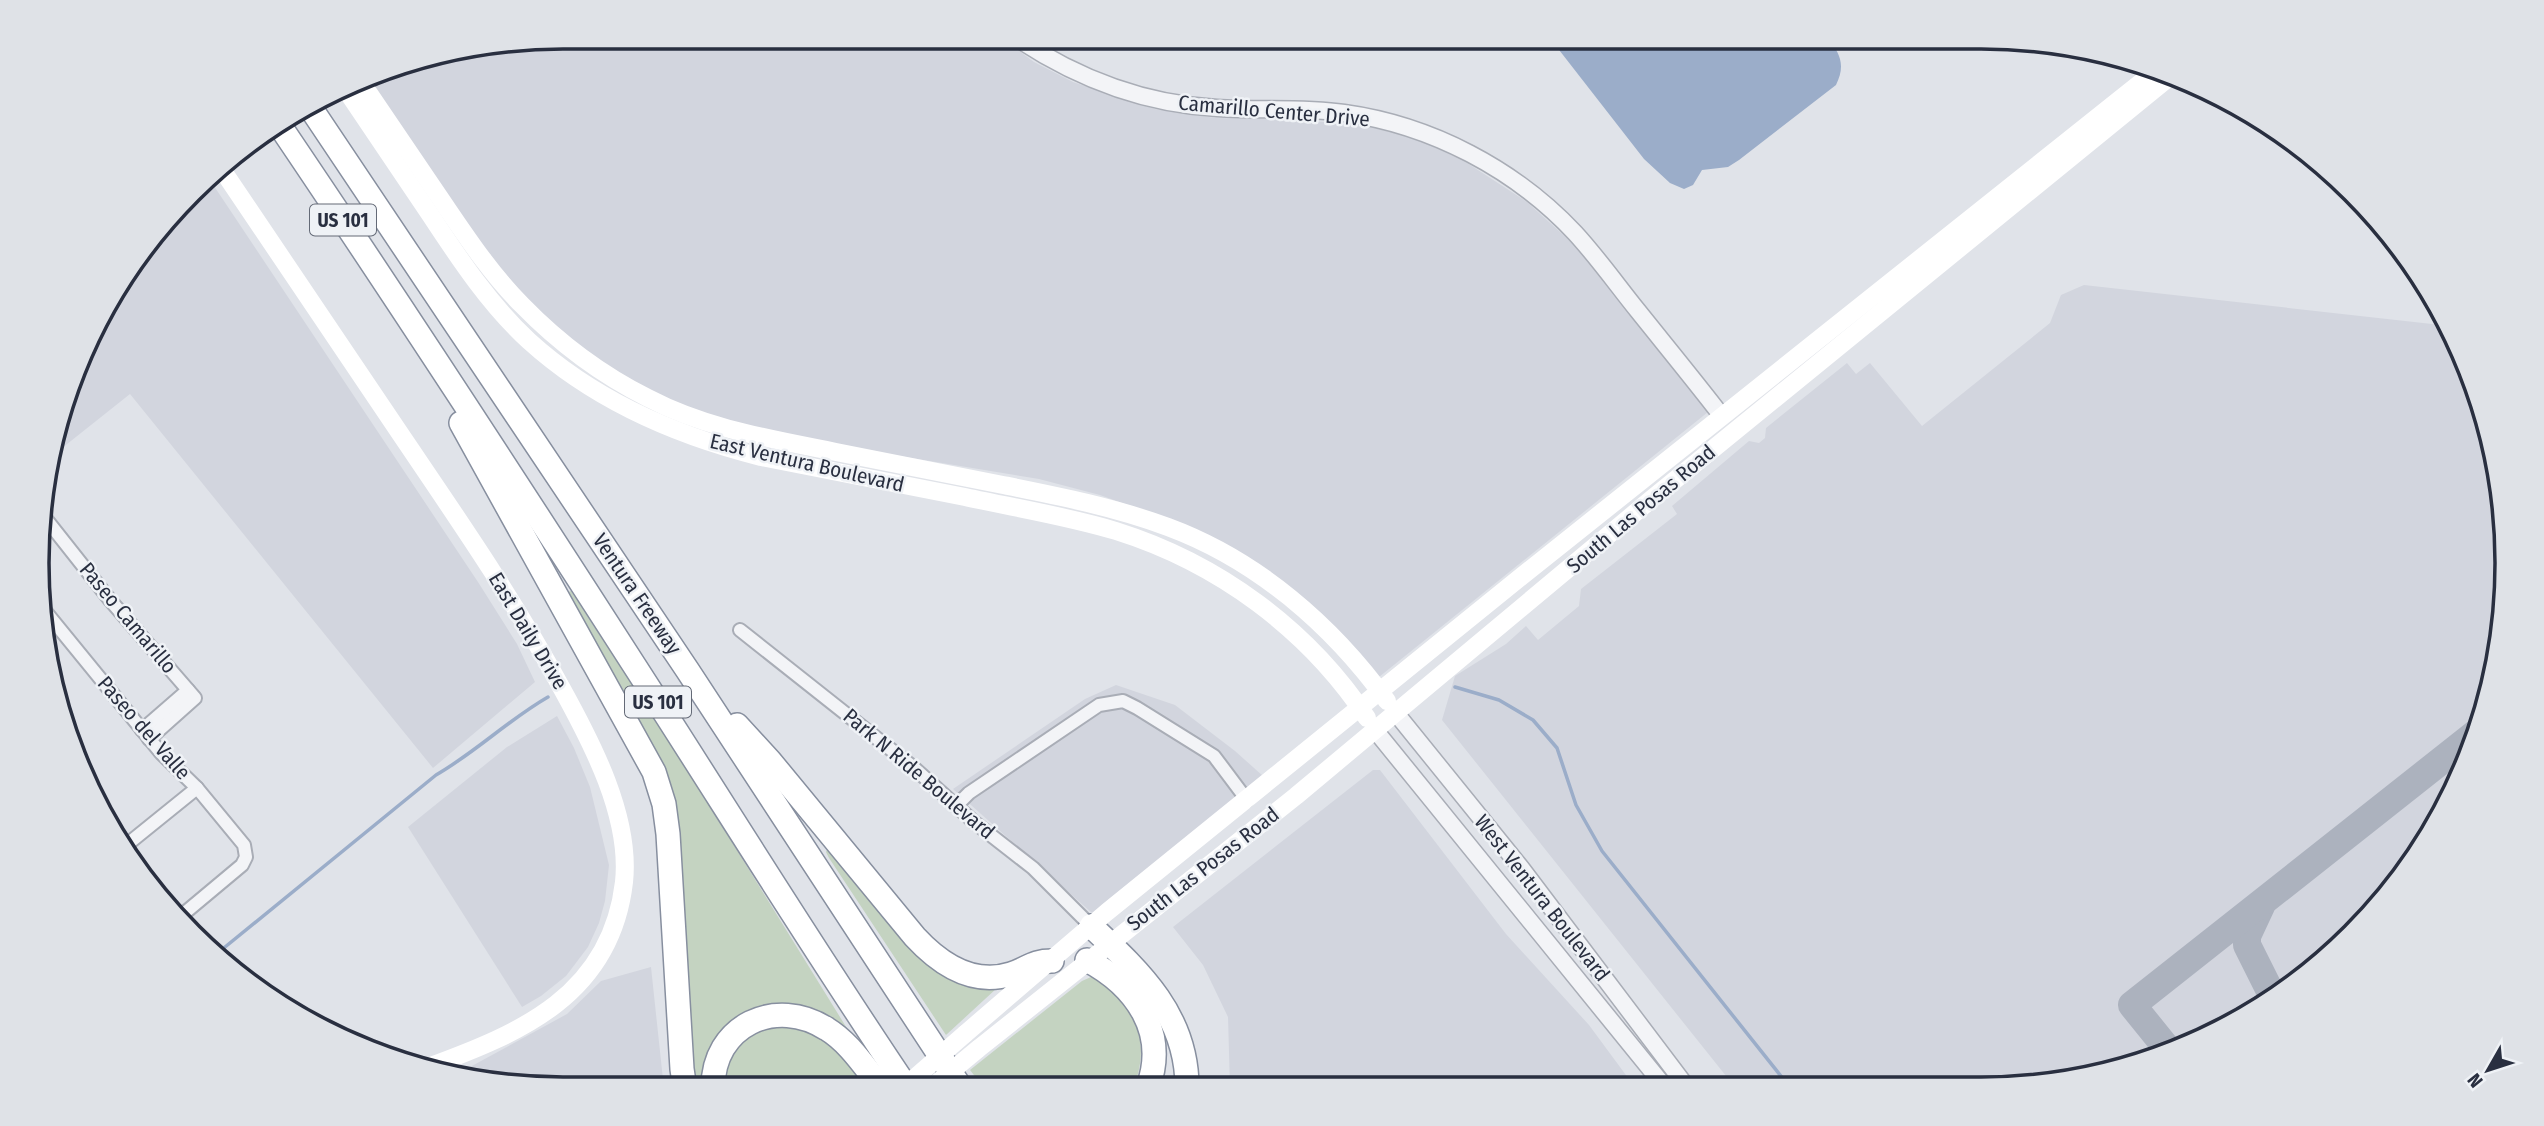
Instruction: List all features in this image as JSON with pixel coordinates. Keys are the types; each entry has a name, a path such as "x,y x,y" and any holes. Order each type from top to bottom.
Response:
{"highway":[{"name":"Ventura Freeway","path":"314,114 688,671 954,1077"},
{"name":"Ventura Freeway","path":"284,132 408,316 898,1077"},
{"path":"408,316 449,403 654,772 664,804 668,834 683,1077"},
{"path":"688,671 770,761 930,953 956,970 972,975 1007,975 1023,970 1037,961 1052,961"},
{"path":"1091,926 1125,957 1175,1024 1182,1046 1186,1077"},
{"path":"1087,960 1112,976 1147,1019 1153,1032 1155,1048 1150,1077"},
{"path":"879,962 968,1077"},
{"path":"714,1077 715,1065 727,1041 755,1020 779,1015 805,1018 828,1030 845,1043 873,1077"}],"main road":[{"name":"South Las Posas Road","path":"917,1077 1091,926 1721,415 1849,317 2148,77"},
{"name":"South Las Posas Road","path":"944,1077 1087,960 1211,865 1648,502 2163,82"},
{"name":"East Ventura Boulevard","path":"358,92 487,266 552,333 584,359 618,381 681,413 754,436 1072,499 1170,528 1247,567 1282,592 1349,652 1395,712"},
{"name":"East Ventura Boulevard","path":"358,92 469,274 529,341 563,369 613,401 646,418 723,447 761,457 1045,513 1114,531 1157,547 1213,573 1276,618 1326,664 1375,730"},
{"name":"East Daily Drive","path":"226,175 530,629 594,750 605,777 620,830 624,880 620,904 611,932 600,953 575,988 555,1007 521,1029 441,1062"},
{"path":"1648,502 1651,490 1718,431 1722,425 1721,415"}],"street":[{"name":"Camarillo Center Drive","path":"1033,49 1078,74 1154,100 1219,109 1309,110 1365,116 1409,128 1465,151 1517,182 1575,233 1721,415"},
{"name":"Paseo Camarillo","path":"50,525 192,694 146,734"},
{"name":"Paseo del Valle","path":"52,619 146,734 197,788 244,845 246,851 242,865 186,912"},
{"name":"Park N Ride Boulevard","path":"740,630 905,761 1033,868 1091,926"},
{"path":"956,806 969,793 1079,717 1111,701 1123,701 1137,708 1214,757 1247,800"},
{"name":"West Ventura Boulevard","path":"1395,712 1522,869 1679,1077"},
{"name":"West Ventura Boulevard","path":"1375,730 1657,1077"},
{"path":"131,841 197,788"}],"shaded area":[{"path":"1016,49 1034,62 1073,82 1155,109 1215,118 1361,125 1411,137 1461,159 1527,202 1581,251 1708,412 1379,677 1180,524 1100,495 1039,479 796,439 730,424 626,379 577,345 539,312 481,246 372,86 463,59 529,50"},
{"path":"214,186 478,582 517,644 535,682 433,768 130,394 63,447 88,366 118,306 155,250"},
{"path":"2084,285 2436,324 2468,398 2485,463 2494,529 2491,630 2477,696 2456,760 2408,849 2389,876 2344,926 2294,971 2267,990 2178,1038 2146,1050 2081,1067 2015,1076 1727,1077 1442,720 1455,676 1506,644 1526,626 1538,640 1579,606 1581,589 1677,514 1672,506 1749,441 1759,443 1765,438 1766,428 1847,363 1856,374 1870,363 1922,426 2050,323 2061,295"},
{"path":"1116,685 1175,705 1263,776 1092,913 953,789 1085,699"},
{"path":"557,716 590,787 609,865 605,901 588,947 566,976 522,1007 408,827 507,747"},
{"path":"1373,770 1380,770 1506,934 1589,1025 1627,1077 1230,1077 1228,1017 1203,965 1173,927"},
{"path":"651,967 663,1077 529,1076 468,1068 567,1014 601,981"}],"green space":[{"path":"571,591 680,758 848,1030 842,1035 754,1014 715,1077 694,1077 675,829 562,594"},
{"path":"828,847 912,943 997,988 946,1035 829,858 826,852"},
{"path":"1091,977 1103,980 1112,988 1132,1018 1137,1028 1141,1050 1137,1077 975,1077 970,1070 1082,981"},
{"path":"776,1024 810,1030 840,1051 862,1077 721,1077 722,1069 742,1038"}],"water":[{"path":"1558,49 1836,49 1841,65 1836,85 1728,167 1702,170 1693,185 1684,189 1670,183 1644,159"}],"waterway":[{"path":"1455,687 1499,700 1533,720 1557,748 1576,805 1602,851 1782,1077"},
{"path":"223,948 436,775 548,697"}],"taxiway":[{"path":"2163,1044 2132,1005 2462,744"},
{"path":"2261,906 2247,936 2247,945 2269,989"}]}
